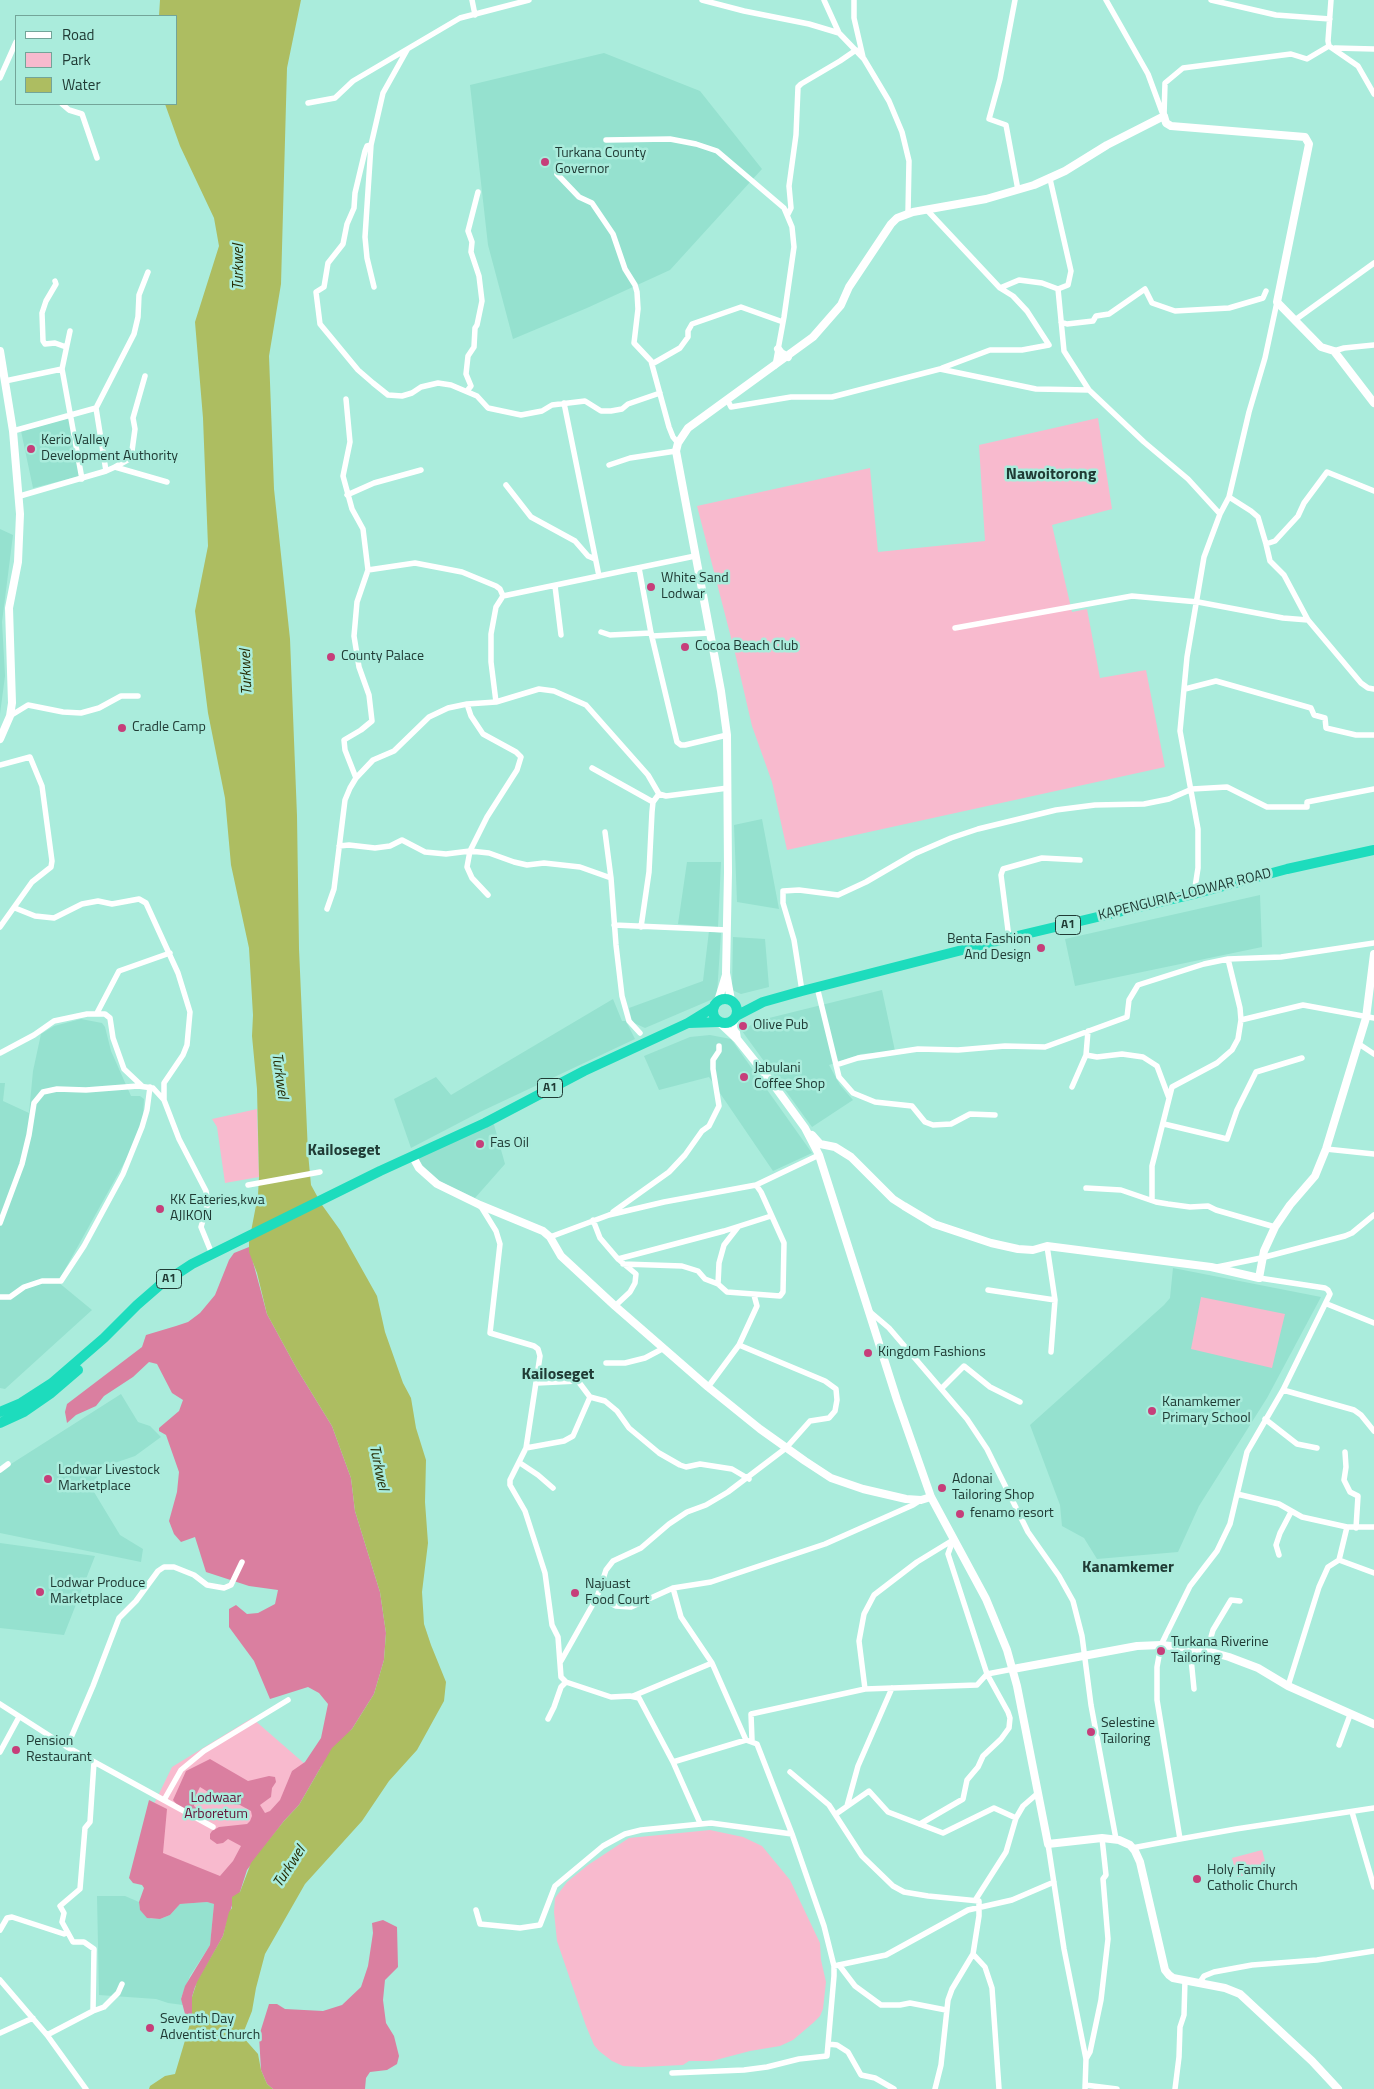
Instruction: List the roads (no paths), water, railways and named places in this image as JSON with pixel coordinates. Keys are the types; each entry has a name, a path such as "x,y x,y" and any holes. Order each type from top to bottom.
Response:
{"highway":[{"name":"KAPENGURIA-LODWAR ROAD","path":"735,1018 763,1002 817,987 1194,894 1287,869 1374,850"},
{"path":"726,999 732,1001 737,1006 735,1018 728,1023 720,1023 713,1016 716,1004 726,999"},
{"name":"KAPENGURIA-LODWAR ROAD","path":"732,1001 763,1002"},
{"name":"A1","path":"0,1412 21,1403 52,1383 104,1338 160,1285 192,1264 332,1195 486,1123 611,1058 688,1024 716,1004"},
{"name":"A1","path":"688,1024 720,1023"},
{"name":"A1","path":"0,1423 24,1412 50,1394 84,1364 104,1338"}],"street":[{"path":"472,0 475,15"},
{"path":"308,103 335,98 353,81 460,18 528,0"},
{"path":"702,0 744,12 809,24 839,33"},
{"path":"824,0 839,33 864,59 889,101 908,152 910,173 908,213"},
{"path":"854,0 854,18 864,59"},
{"path":"1015,0 1000,78 989,119 1006,126 1018,190"},
{"path":"1106,0 1148,74 1166,123 1171,126 1302,136 1308,140 1265,358 1249,412 1229,497 1220,514 1204,557 1188,657 1180,731 1192,789 1199,838 1198,868 1194,894"},
{"path":"1211,0 1276,15 1330,19"},
{"path":"1331,0 1331,47"},
{"path":"0,78 15,44"},
{"path":"1164,116 1165,83 1183,68 1291,54 1307,59 1331,47 1374,49"},
{"path":"1331,47 1358,66 1374,94"},
{"path":"374,287 367,258 365,237 371,145 383,93 407,50"},
{"path":"788,214 791,208 789,186 796,135 798,87 856,50"},
{"path":"63,105 69,110 82,114 97,158"},
{"path":"609,465 677,447 688,428 813,337 841,305 849,287 897,218 908,213 986,199 1050,179 1107,145 1164,116"},
{"path":"606,140 670,139 717,150 780,203 788,214 792,227 794,247 774,367"},
{"path":"371,145 367,146 365,151 355,193 354,208 347,224 343,244 328,263 324,287 316,292 320,324 358,370 388,395 402,396 412,393 421,387 438,383 451,385 467,391 477,396 488,408 521,415 542,410 552,405 584,401 601,410 611,412 660,393"},
{"path":"557,174 580,197 592,203 613,234 625,269 637,292 638,308 634,343 639,350 647,355 652,364 677,447 727,735 726,973 732,1001"},
{"path":"1000,288 1019,280 1042,282 1058,289 1068,285 1071,271 1050,179"},
{"path":"467,391 471,386 466,374 468,356 474,347 475,328 482,301 479,276 471,252 472,242 468,231 478,192"},
{"path":"727,399 731,407 791,397 832,397 940,369 990,350 1022,350 1050,345 1027,311 1012,296 1000,288 926,210"},
{"path":"1295,320 1374,263"},
{"path":"106,471 96,408 134,334 138,318 139,295 148,272"},
{"path":"55,281 56,284 42,312 43,342 45,344 55,342 66,347"},
{"path":"1058,289 1064,351 1089,390 1144,442 1183,474 1220,514"},
{"path":"1061,322 1067,324 1093,321 1096,316 1108,314 1144,289 1152,303 1175,311 1229,308 1264,298 1266,291"},
{"path":"1277,302 1321,346 1334,351 1374,403"},
{"path":"652,364 680,348 688,337 688,331 692,324 741,307 783,322"},
{"path":"70,330 62,369 82,479"},
{"path":"1334,351 1374,345"},
{"path":"778,349 780,353 788,357"},
{"path":"0,351 13,431 20,496 18,562 9,608 12,682 10,716 0,739"},
{"path":"5,381 62,369"},
{"path":"940,369 1036,389 1089,390"},
{"path":"20,496 106,471 131,458 135,429 133,418 145,376"},
{"path":"346,399 350,442 343,476 347,495 363,529 368,570 357,602 354,636 359,668 369,695 372,721 344,740 345,750 356,778"},
{"path":"564,403 598,576"},
{"path":"13,431 96,408"},
{"path":"115,467 167,482"},
{"path":"347,495 374,484 421,470"},
{"path":"1266,544 1275,541 1298,516 1304,503 1327,472 1374,491"},
{"path":"506,485 531,517 574,542 588,556 595,559"},
{"path":"1229,497 1252,511 1258,517 1270,561 1284,575 1308,620 1361,683 1368,688 1374,689"},
{"path":"496,702 491,662 491,634 496,607 503,596 695,556"},
{"path":"368,570 415,563 462,572 496,586 500,589 503,596"},
{"path":"639,568 652,635 677,742 680,745 685,745 727,735"},
{"path":"555,586 561,635"},
{"path":"954,628 1132,596 1198,602 1283,618 1308,620"},
{"path":"601,632 610,635 710,633"},
{"path":"1185,689 1216,682 1311,708 1314,715 1325,718 1326,728 1356,735 1374,736"},
{"path":"327,909 334,889 345,800 356,778 373,760 394,751 429,717 448,708 467,704 496,702 539,689 554,691 586,705 648,775 659,794 666,796 728,788"},
{"path":"10,716 28,705 63,712 81,713 99,708 121,696 138,696"},
{"path":"467,704 471,716 483,734 516,752 521,758 517,770 470,851 467,867 472,878 488,895"},
{"path":"0,765 30,757 42,786 51,855 51,867 32,882 0,927"},
{"path":"592,768 653,802"},
{"path":"802,991 794,940 783,903 783,891 798,890 838,895 866,882 914,854 951,838 978,829 1056,810 1082,806 1144,804 1169,799 1192,789 1228,787 1267,807 1307,807 1307,802 1374,789"},
{"path":"641,926 649,872 653,802 659,794"},
{"path":"605,832 620,983 629,1022 640,1033"},
{"path":"339,846 349,845 375,848 390,846 402,840 425,852 446,854 470,851 489,853 527,865 544,863 580,867 611,878"},
{"path":"1010,938 1001,874 1003,869 1042,858 1080,860"},
{"path":"15,908 35,916 54,918 82,904 98,901 112,904 143,900 146,903 170,953 190,1012 190,1024 183,1056 164,1083 164,1100 179,1139 206,1191 208,1203 201,1227 212,1254"},
{"path":"614,924 727,930"},
{"path":"836,1065 858,1058 918,1049 958,1050 1005,1046 1045,1047 1127,1017 1129,1000 1138,985 1204,964 1228,960 1281,957 1374,943"},
{"path":"97,1014 119,970 170,953"},
{"path":"1259,1278 1262,1258 1275,1227 1290,1205 1315,1176 1326,1150 1359,1044 1370,1018 1374,954"},
{"path":"1152,1200 1152,1166 1172,1087 1217,1063 1232,1050 1238,1039 1241,1020 1238,999 1228,960"},
{"path":"716,1004 726,973"},
{"path":"817,987 839,1077 846,1087 859,1097 875,1102 912,1106 925,1122 933,1125 950,1124 970,1114 995,1115"},
{"path":"1241,1020 1302,1005 1370,1018"},
{"path":"0,1053 34,1035 54,1021 105,1014 110,1016 113,1038 124,1069 142,1086"},
{"path":"735,1018 737,1039"},
{"path":"720,1023 737,1039 805,1128 820,1144 835,1147 850,1157 893,1199 934,1224 1004,1247 1033,1250 1047,1246 1211,1267 1259,1278 1328,1290 1330,1294 1326,1304 1283,1390 1247,1452 1230,1524 1217,1551 1190,1586 1161,1646 1157,1668 1157,1700 1180,1839"},
{"path":"1072,1087 1086,1055 1088,1031"},
{"path":"1359,1044 1374,1054"},
{"path":"609,1215 669,1172 685,1155 702,1131 709,1126 720,1106 713,1069 713,1060 720,1046"},
{"path":"1086,1055 1097,1057 1122,1054 1143,1057 1157,1066 1169,1098"},
{"path":"1164,1124 1227,1139 1237,1110 1256,1072 1302,1058"},
{"path":"0,1223 22,1164 30,1135 34,1103 43,1092 57,1089 86,1090 142,1086 153,1088 164,1100"},
{"path":"0,1297 10,1297 24,1287 42,1281 61,1281 84,1246 124,1174 145,1115 150,1088"},
{"path":"805,1128 819,1155 931,1496 990,1607 1013,1669 1048,1844 1064,1949 1086,2059 1085,2087 1117,2089"},
{"path":"1326,1150 1374,1154"},
{"path":"550,1237 609,1215 664,1202 756,1185 819,1155"},
{"path":"413,1157 419,1168 428,1178 480,1205 535,1226 550,1237 561,1256 615,1306 708,1387 786,1448 838,1481 893,1497 921,1500"},
{"path":"248,1185 320,1172"},
{"path":"623,1264 692,1268 705,1279 718,1284 727,1292 780,1296 783,1292 784,1243 762,1192 756,1185"},
{"path":"1086,1188 1121,1190 1152,1200 1190,1207 1208,1206 1275,1227"},
{"path":"480,1205 496,1231 500,1244 490,1333 534,1346 538,1349 540,1361 526,1448 510,1480 510,1485 524,1511 544,1568 552,1625 558,1637 561,1677 566,1682 611,1697 632,1696 639,1698 673,1762 700,1823"},
{"path":"1211,1267 1229,1266 1345,1236 1352,1233 1374,1215"},
{"path":"618,1259 738,1227 771,1216"},
{"path":"593,1220 600,1238 618,1259 636,1274 635,1283 630,1292 615,1306"},
{"path":"718,1284 719,1263 724,1245 738,1227"},
{"path":"1047,1246 1055,1300 1051,1352"},
{"path":"988,1290 1055,1300"},
{"path":"708,1387 738,1344 757,1306 754,1295"},
{"path":"1326,1304 1374,1323"},
{"path":"869,1311 889,1328 967,1419 983,1443 1028,1532 1068,1593 1077,1616 1085,1655 1091,1705 1116,1839"},
{"path":"561,1661 597,1597 606,1570 613,1561 641,1548 669,1524 687,1512 706,1505 749,1478 786,1448 810,1421 829,1418 835,1411 836,1389 825,1381 738,1344"},
{"path":"606,1363 625,1363 645,1358 664,1348"},
{"path":"942,1388 964,1366 990,1387 1020,1402"},
{"path":"536,1383 578,1381 590,1397 605,1401 617,1411 629,1428 659,1453 680,1465 686,1467 700,1464 732,1469 749,1478"},
{"path":"1283,1390 1354,1410 1361,1415 1374,1431"},
{"path":"526,1448 564,1441 573,1436 590,1397"},
{"path":"1266,1419 1297,1444 1317,1448"},
{"path":"1346,1452 1344,1480 1350,1492 1358,1496 1356,1528"},
{"path":"520,1463 538,1474 553,1488"},
{"path":"0,1470 8,1464"},
{"path":"1237,1494 1279,1504 1302,1518 1347,1527 1374,1527"},
{"path":"597,1597 616,1606 627,1608 672,1588 710,1582 825,1544 931,1496"},
{"path":"1279,1555 1276,1545 1290,1512"},
{"path":"1288,1686 1319,1587 1328,1567 1339,1560 1347,1527"},
{"path":"920,1824 963,1799 967,1780 978,1767 983,1756 1002,1739 1009,1728 1010,1718 1008,1712 987,1674 948,1554 953,1540"},
{"path":"866,1689 859,1641 864,1614 874,1596 917,1562 953,1540"},
{"path":"1339,1560 1374,1573"},
{"path":"67,1748 119,1618 136,1601 158,1571 164,1567 174,1567 194,1575 207,1585 224,1588 231,1585 242,1562"},
{"path":"672,1588 681,1617 712,1663 749,1740 757,1744 792,1834 836,1965 827,2056 799,2059 760,2068 720,2072 672,2073"},
{"path":"1207,1651 1213,1630 1231,1600 1240,1601"},
{"path":"749,1740 751,1714 866,1689 977,1685 987,1674 1137,1646 1190,1648 1207,1651 1258,1668 1288,1686 1374,1724"},
{"path":"1190,1648 1194,1688"},
{"path":"632,1696 712,1663"},
{"path":"548,1719 561,1687 566,1682"},
{"path":"846,1806 858,1766 892,1688"},
{"path":"164,1800 181,1770 204,1751 288,1700"},
{"path":"0,1704 67,1748 213,1827"},
{"path":"1339,1745 1350,1715"},
{"path":"0,1752 19,1717"},
{"path":"673,1762 749,1740"},
{"path":"93,2010 94,1949 84,1942 74,1942 62,1922 64,1913 60,1906 80,1889 84,1828 90,1822 94,1762"},
{"path":"790,1772 829,1805 868,1863 893,1886 904,1892 928,1896 979,1900 980,1907 973,1954 952,1989 946,2010 941,2065 936,2089"},
{"path":"836,1814 869,1791 888,1812 942,1833 994,1808 1016,1818"},
{"path":"976,1899 1006,1852 1016,1818 1023,1806 1038,1793"},
{"path":"1132,1848 1236,1829 1374,1808"},
{"path":"1352,1812 1374,1887"},
{"path":"476,1910 480,1924 520,1928 540,1925 555,1886 603,1846 625,1834 700,1823 712,1823 792,1834"},
{"path":"1086,2059 1090,2052 1101,2000 1108,1939 1103,1879 1106,1876 1102,1838"},
{"path":"1048,1844 1102,1838 1125,1842 1132,1848 1140,1862 1166,1970 1172,1978 1233,1990 1248,2000 1312,2061 1338,2089"},
{"path":"836,1965 886,1955 968,1910 1021,1897 1054,1882"},
{"path":"0,1930 7,1918 12,1917 64,1934"},
{"path":"1200,1982 1204,1976 1214,1972 1252,1965 1317,1960 1374,1951"},
{"path":"973,1954 986,1967 992,1988 999,2089"},
{"path":"836,1965 855,1986 881,2005 910,2003 946,2010"},
{"path":"0,1980 47,2035 86,2089"},
{"path":"1175,2089 1180,2027 1184,2015 1184,1980"},
{"path":"47,2035 93,2010 104,2007 110,2002 122,1984"},
{"path":"0,2033 33,2018"},
{"path":"828,2044 837,2045 848,2052 861,2075 876,2078 894,2089"}],"water":[{"name":"Turkwel","path":"160,0 301,0 287,68 281,284 269,356 274,489 290,639 297,816 299,949 308,1153 311,1185 322,1205 340,1230 377,1296 385,1332 403,1383 411,1398 416,1428 426,1460 425,1502 428,1543 422,1592 424,1624 446,1682 444,1701 417,1750 389,1781 362,1821 305,1884 265,1954 252,2011 242,2036 258,2054 261,2070 267,2084 273,2089 149,2089 150,2086 165,2076 175,2074 192,2017 192,1997 197,1982 223,1936 229,1912 232,1908 232,1897 240,1892 251,1863 299,1805 332,1748 352,1729 374,1694 384,1660 386,1633 380,1592 355,1511 351,1478 332,1426 297,1369 267,1314 257,1273 249,1252 259,1177 257,1089 252,1036 253,1015 249,948 231,865 225,798 208,713 195,611 208,546 203,418 195,322 219,246 214,218 180,146 165,105 178,105 178,15 159,15"}],"place":[{"name":"Turkana County Governor","path":"545,162"},
{"name":"Kerio Valley Development Authority","path":"31,449"},
{"name":"White Sand Lodwar","path":"651,587"},
{"name":"Cocoa Beach Club","path":"685,647"},
{"name":"County Palace","path":"331,657"},
{"name":"Cradle Camp","path":"122,728"},
{"name":"Benta Fashion And Design","path":"1041,948"},
{"name":"Olive Pub","path":"743,1026"},
{"name":"Jabulani Coffee Shop","path":"744,1077"},
{"name":"Fas Oil","path":"480,1144"},
{"name":"KK Eateries,kwa AJIKON","path":"160,1209"},
{"name":"Kingdom Fashions","path":"868,1353"},
{"name":"Kanamkemer Primary School","path":"1152,1411"},
{"name":"Lodwar Livestock Marketplace","path":"48,1479"},
{"name":"Adonai Tailoring Shop","path":"942,1488"},
{"name":"fenamo resort","path":"960,1514"},
{"name":"Lodwar Produce Marketplace","path":"40,1592"},
{"name":"Najuast Food Court","path":"575,1593"},
{"name":"Turkana Riverine Tailoring","path":"1161,1651"},
{"name":"Selestine Tailoring","path":"1091,1732"},
{"name":"Pension Restaurant","path":"16,1750"},
{"name":"Holy Family Catholic Church","path":"1197,1879"},
{"name":"Seventh Day Adventist Church","path":"150,2028"}],"district":[{"name":"Nawoitorong","path":"1051,475"},
{"name":"Kailoseget","path":"344,1151"},
{"name":"Kailoseget","path":"558,1375"},
{"name":"Kanamkemer","path":"1128,1568"}],"park label":[{"name":"Lodwaar Arboretum","path":"216,1808"}]}
